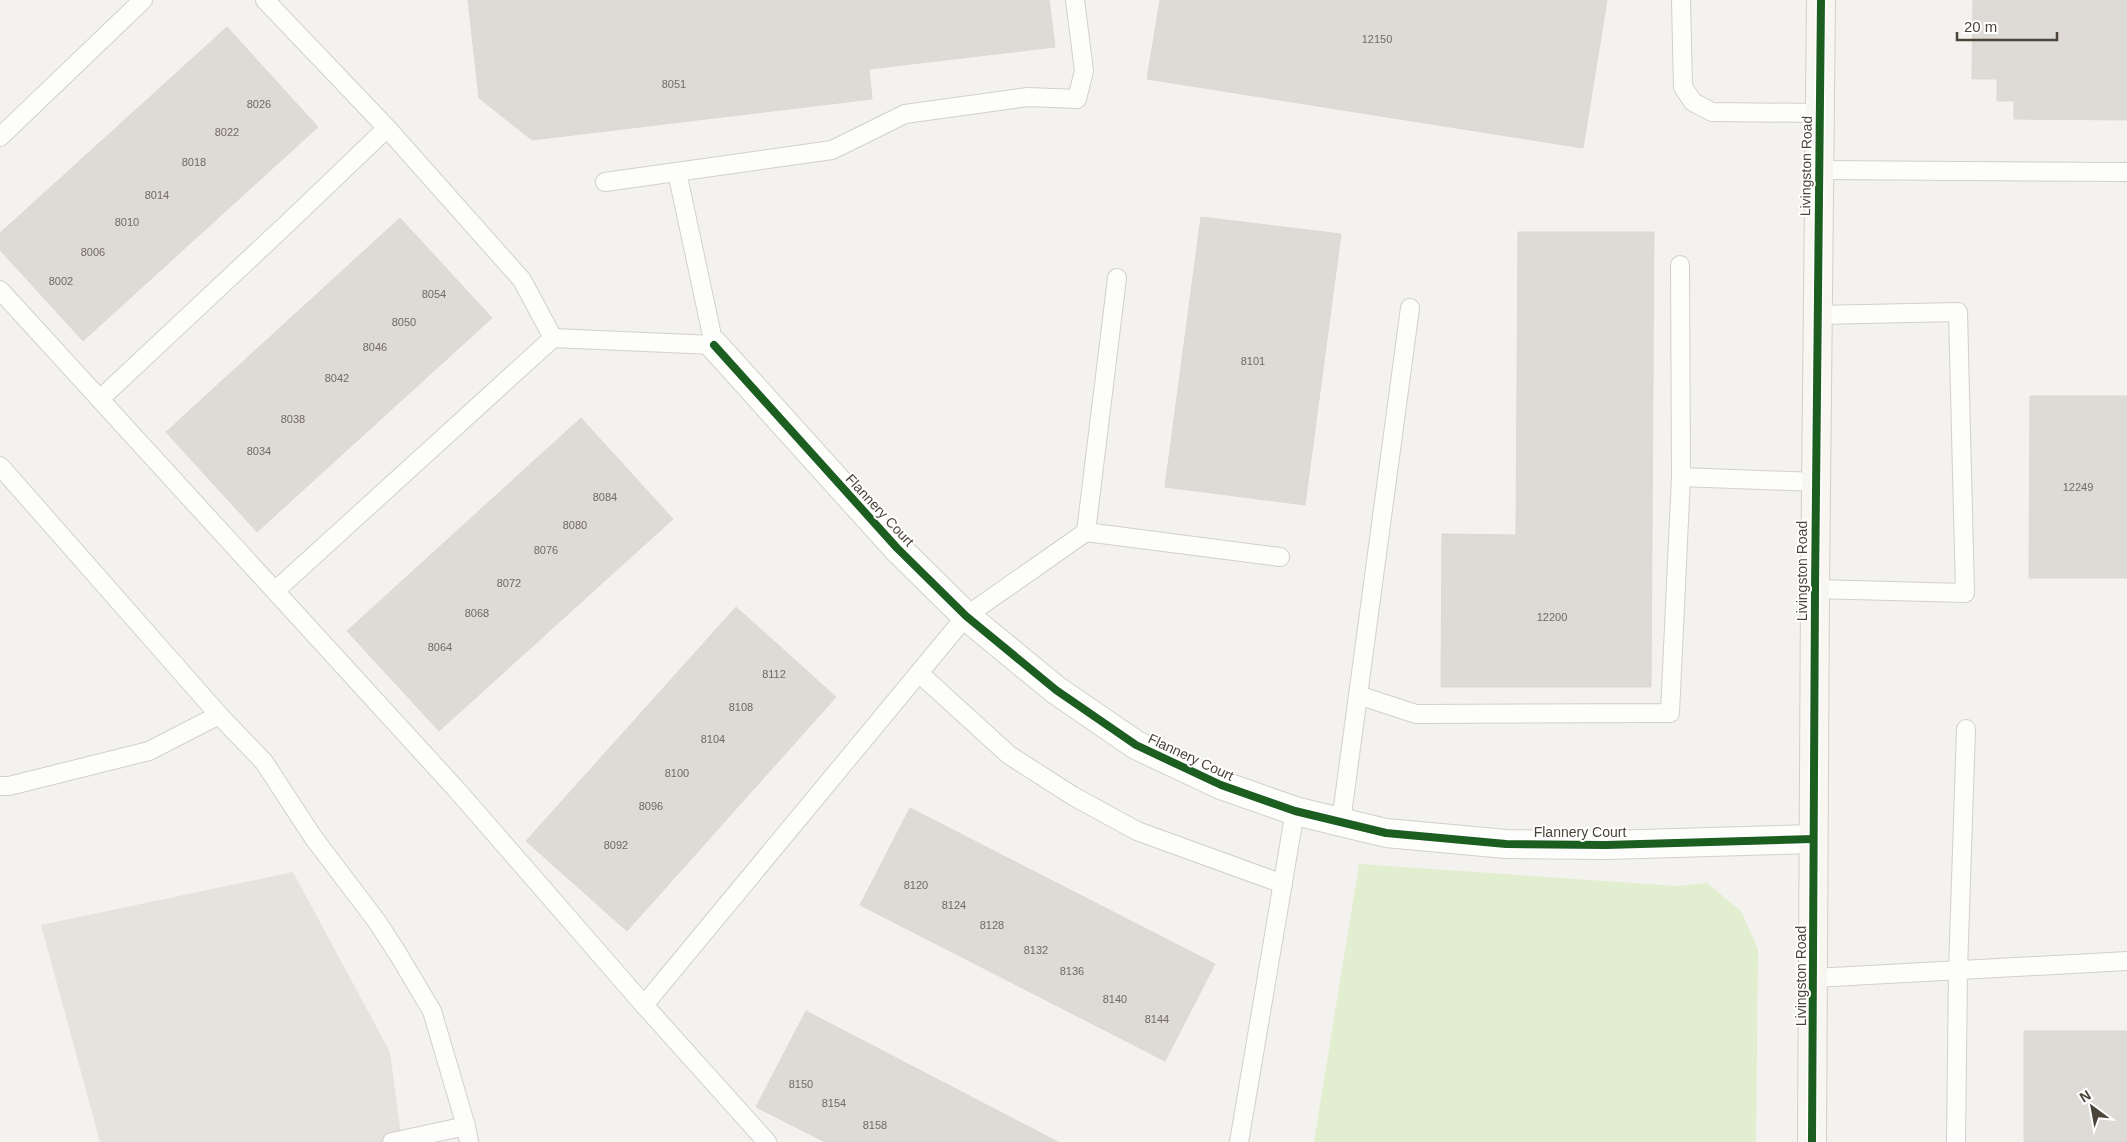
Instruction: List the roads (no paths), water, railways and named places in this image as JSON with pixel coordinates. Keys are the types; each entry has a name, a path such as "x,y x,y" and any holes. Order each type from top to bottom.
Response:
{"street":[{"name":"Livingston Road","path":"1812,1142 1818,170 1821,0"},
{"name":"Flannery Court","path":"714,345 897,548 966,616 1056,690 1136,745 1221,786 1295,811 1386,833 1506,844 1606,845 1813,839"}],"lane":[{"path":"0,136 143,0"},
{"path":"265,0 387,128 522,280 553,338"},
{"path":"605,182 832,150 904,114 1028,97 1077,99 1084,71 1075,0"},
{"path":"1681,0 1683,87 1693,102 1712,112 1819,114"},
{"path":"100,399 387,128"},
{"path":"1818,170 2127,172"},
{"path":"275,591 553,338 714,345 677,172"},
{"path":"1358,695 1416,714 1670,713 1681,477 1680,265"},
{"path":"1086,532 1117,278"},
{"path":"0,290 456,789 644,1005 767,1142"},
{"path":"1341,822 1410,308"},
{"path":"1815,589 1965,593 1958,312 1817,315"},
{"path":"0,466 219,715 264,762 313,838 378,923 432,1011 468,1134 392,1142"},
{"path":"1681,477 1816,482"},
{"path":"644,1005 966,616 1086,532 1280,557"},
{"path":"919,673 1009,755 1073,796 1137,831 1283,884"},
{"path":"0,786 8,786 149,751 219,715"},
{"path":"1956,1142 1958,971 1966,729"},
{"path":"1239,1142 1295,811"},
{"path":"1814,978 2127,961"}]}
